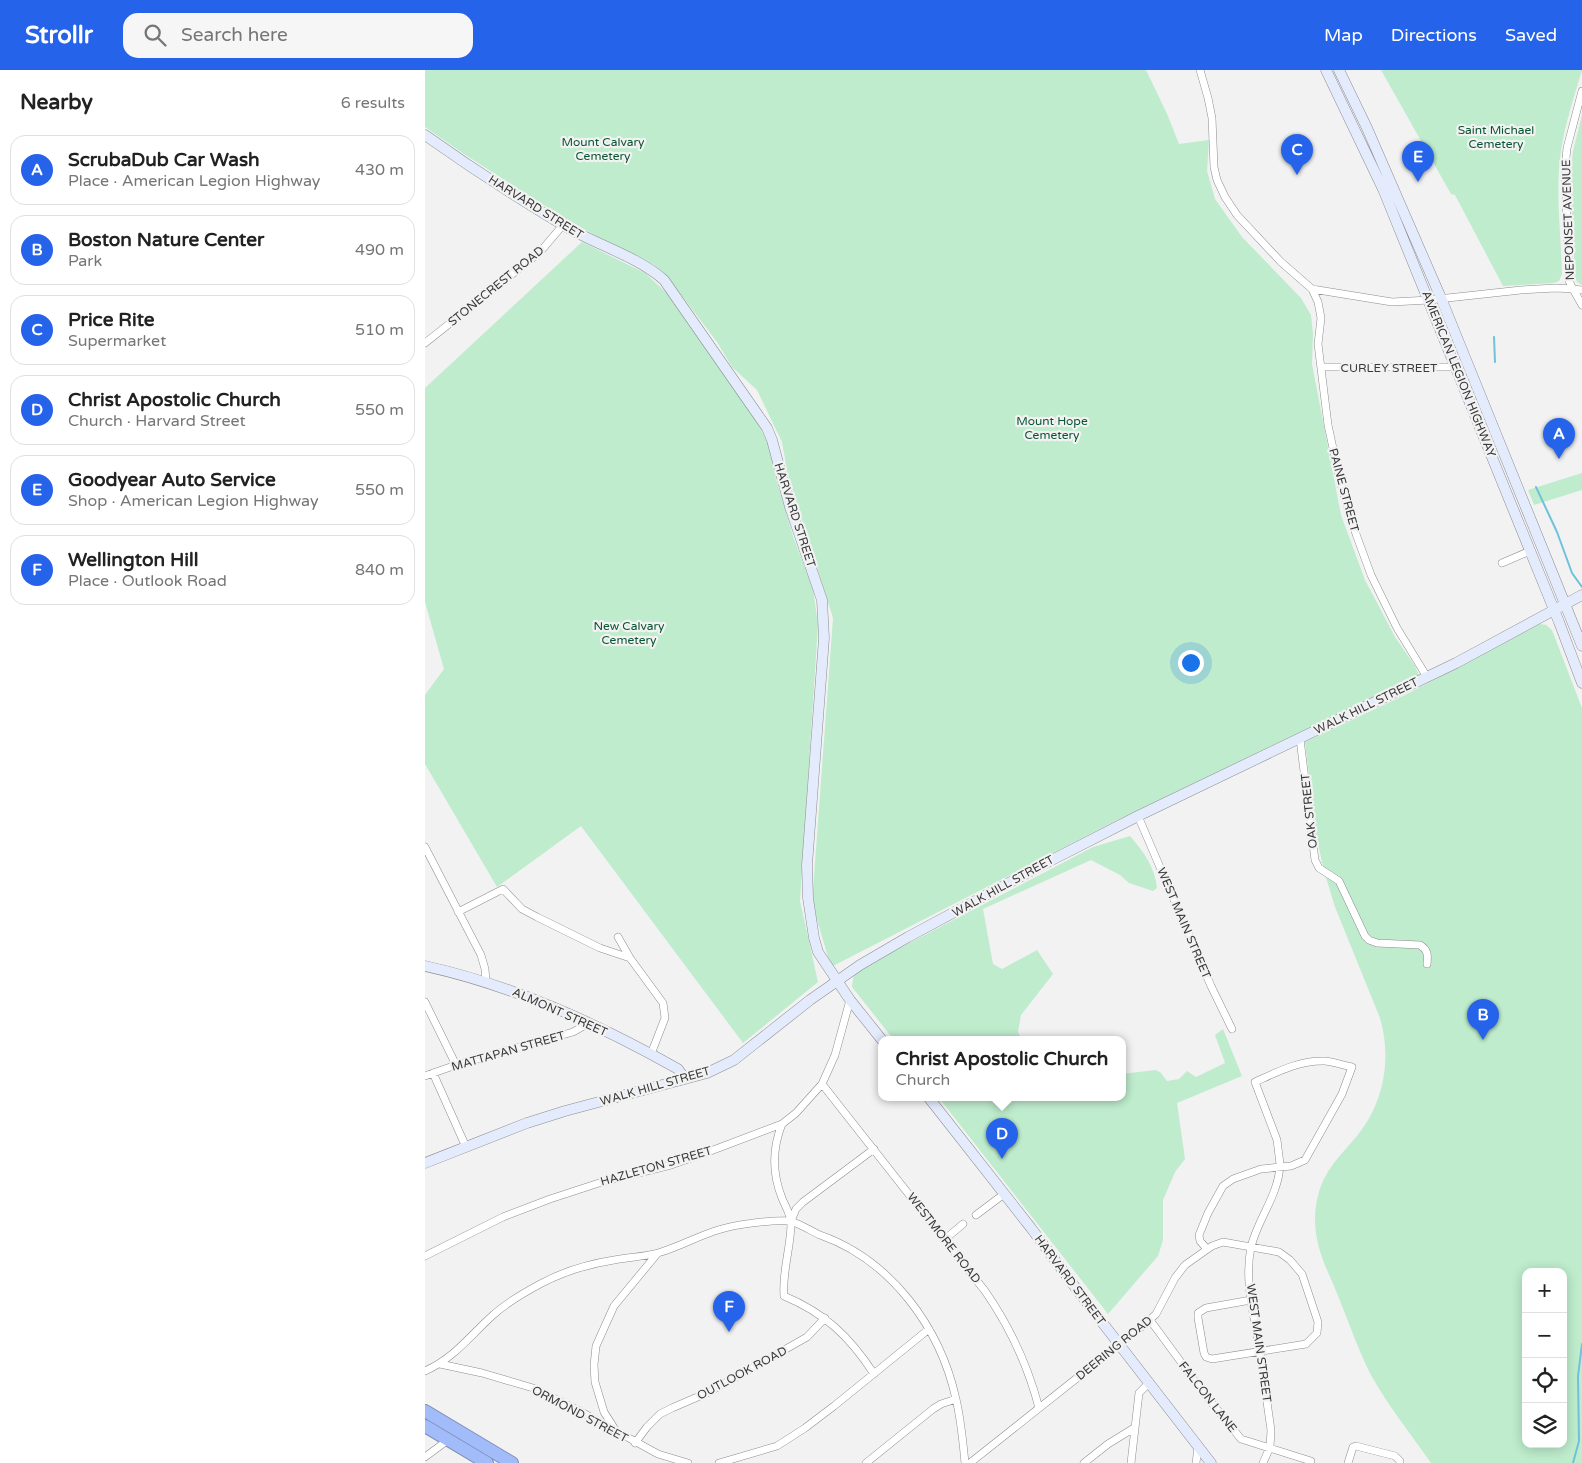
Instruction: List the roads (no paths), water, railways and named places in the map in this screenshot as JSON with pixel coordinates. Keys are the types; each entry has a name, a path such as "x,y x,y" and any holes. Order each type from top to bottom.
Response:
{"highway":[{"path":"425,1411 512,1463"},
{"path":"425,1426 487,1463"}],"main road":[{"name":"AMERICAN LEGION HIGHWAY","path":"1326,70 1384,192 1582,683"},
{"name":"AMERICAN LEGION HIGHWAY","path":"1339,70 1367,128 1441,298 1582,646"},
{"name":"HARVARD STREET","path":"425,135 563,225 596,244 642,264 664,280 767,428 790,507 810,560 822,600 824,638 809,828 807,898 814,938 818,952 850,1000 879,1036"},
{"name":"WALK HILL STREET","path":"425,1163 551,1115 707,1072 734,1060 810,1000 860,965 908,938 1055,858 1427,677 1582,595"},
{"name":"ALMONT STREET","path":"425,966 486,981 523,994 589,1023 651,1054 678,1069 685,1078"},
{"name":"HARVARD STREET","path":"931,1101 1211,1463"}],"street":[{"path":"1200,70 1212,118 1214,167 1217,180 1225,197 1237,215 1281,262 1312,289 1392,302 1528,290 1582,290"},
{"name":"NEPONSET AVENUE","path":"1582,91 1568,143 1565,168 1569,281 1582,305"},
{"name":"STONECREST ROAD","path":"425,343 535,257 563,225"},
{"name":"PAINE STREET","path":"1312,289 1319,302 1321,318 1318,344 1329,431 1340,481 1371,575 1397,628 1427,677"},
{"name":"CURLEY STREET","path":"1321,368 1456,367"},
{"path":"1502,563 1530,552"},
{"name":"OAK STREET","path":"1299,739 1315,860 1319,868 1339,881 1365,936 1377,943 1419,945 1425,949 1428,955 1427,964"},
{"name":"WEST MAIN STREET","path":"1138,816 1231,1029"},
{"path":"425,847 481,955 486,981"},
{"path":"458,912 503,889 522,909 529,913 600,948 630,958"},
{"path":"618,937 630,958 663,1003 665,1018 651,1054"},
{"name":"HAZLETON STREET","path":"425,1256 503,1217 550,1199 602,1182 700,1155 782,1124 796,1113 822,1084 835,1056 850,1000"},
{"path":"425,1002 456,1065"},
{"name":"MATTAPAN STREET","path":"425,1076 456,1065 573,1032 589,1023"},
{"name":"WEST MAIN STREET","path":"1263,1463 1270,1447 1271,1430 1249,1279 1251,1247 1272,1199 1280,1167 1277,1140 1255,1082 1304,1063 1326,1061 1352,1068 1342,1094 1305,1160 1298,1164 1280,1167"},
{"path":"433,1073 466,1147"},
{"name":"WESTMORE ROAD","path":"822,1084 985,1291 1002,1316 1033,1385 1039,1408"},
{"path":"782,1124 775,1151 774,1172 791,1221"},
{"path":"874,1149 796,1209 791,1221 784,1296 825,1318 847,1337 874,1374"},
{"path":"1207,1249 1200,1240 1199,1235 1208,1213 1223,1186 1261,1168 1280,1167"},
{"path":"977,1216 1004,1194"},
{"path":"425,1371 448,1359 493,1315 541,1283 567,1271 593,1264 657,1254 718,1230 739,1225 791,1221 807,1230 846,1245 893,1280 911,1302 936,1342 948,1372 956,1399 965,1463"},
{"path":"944,1240 963,1224"},
{"name":"DEERING ROAD","path":"970,1463 1150,1320 1156,1314 1175,1278 1185,1265 1207,1249 1223,1242 1279,1252 1290,1260 1302,1274 1318,1322 1317,1333 1306,1344 1212,1359 1206,1357 1198,1313 1206,1308 1251,1300"},
{"path":"616,1431 604,1412 595,1382 596,1346 613,1306 657,1254"},
{"name":"OUTLOOK ROAD","path":"635,1443 660,1414 709,1392 807,1337 825,1318"},
{"name":"FALCON LANE","path":"1150,1320 1203,1392 1241,1439 1270,1447 1296,1460 1311,1461"},
{"path":"719,1463 777,1446 805,1428 929,1329"},
{"name":"ORMOND STREET","path":"440,1364 483,1372 533,1388 616,1431 635,1443 661,1455 687,1463"},
{"path":"1131,1463 1139,1393 1149,1383"},
{"path":"866,1463 933,1409 956,1399"},
{"path":"1084,1463 1108,1444 1134,1428"},
{"path":"425,1457 448,1440"},
{"path":"1347,1463 1353,1447 1356,1446 1395,1456 1400,1463"},
{"path":"1196,1463 1198,1447"}],"waterway":[{"path":"1494,337 1495,362"},
{"path":"1536,487 1557,532 1572,573 1582,587"},
{"path":"1573,1463 1579,1441 1578,1376 1582,1344"}],"place":[{"name":"Price Rite","path":"1297,175"},
{"name":"Goodyear Auto Service","path":"1418,182"},
{"name":"ScrubaDub Car Wash","path":"1559,459"},
{"name":"Boston Nature Center","path":"1483,1040"},
{"name":"Christ Apostolic Church","path":"1002,1159"},
{"name":"Wellington Hill","path":"729,1332"}],"park label":[{"name":"Saint Michael Cemetery","path":"1496,137"},
{"name":"Mount Calvary Cemetery","path":"603,149"},
{"name":"Mount Hope Cemetery","path":"1052,428"},
{"name":"New Calvary Cemetery","path":"629,633"}]}
